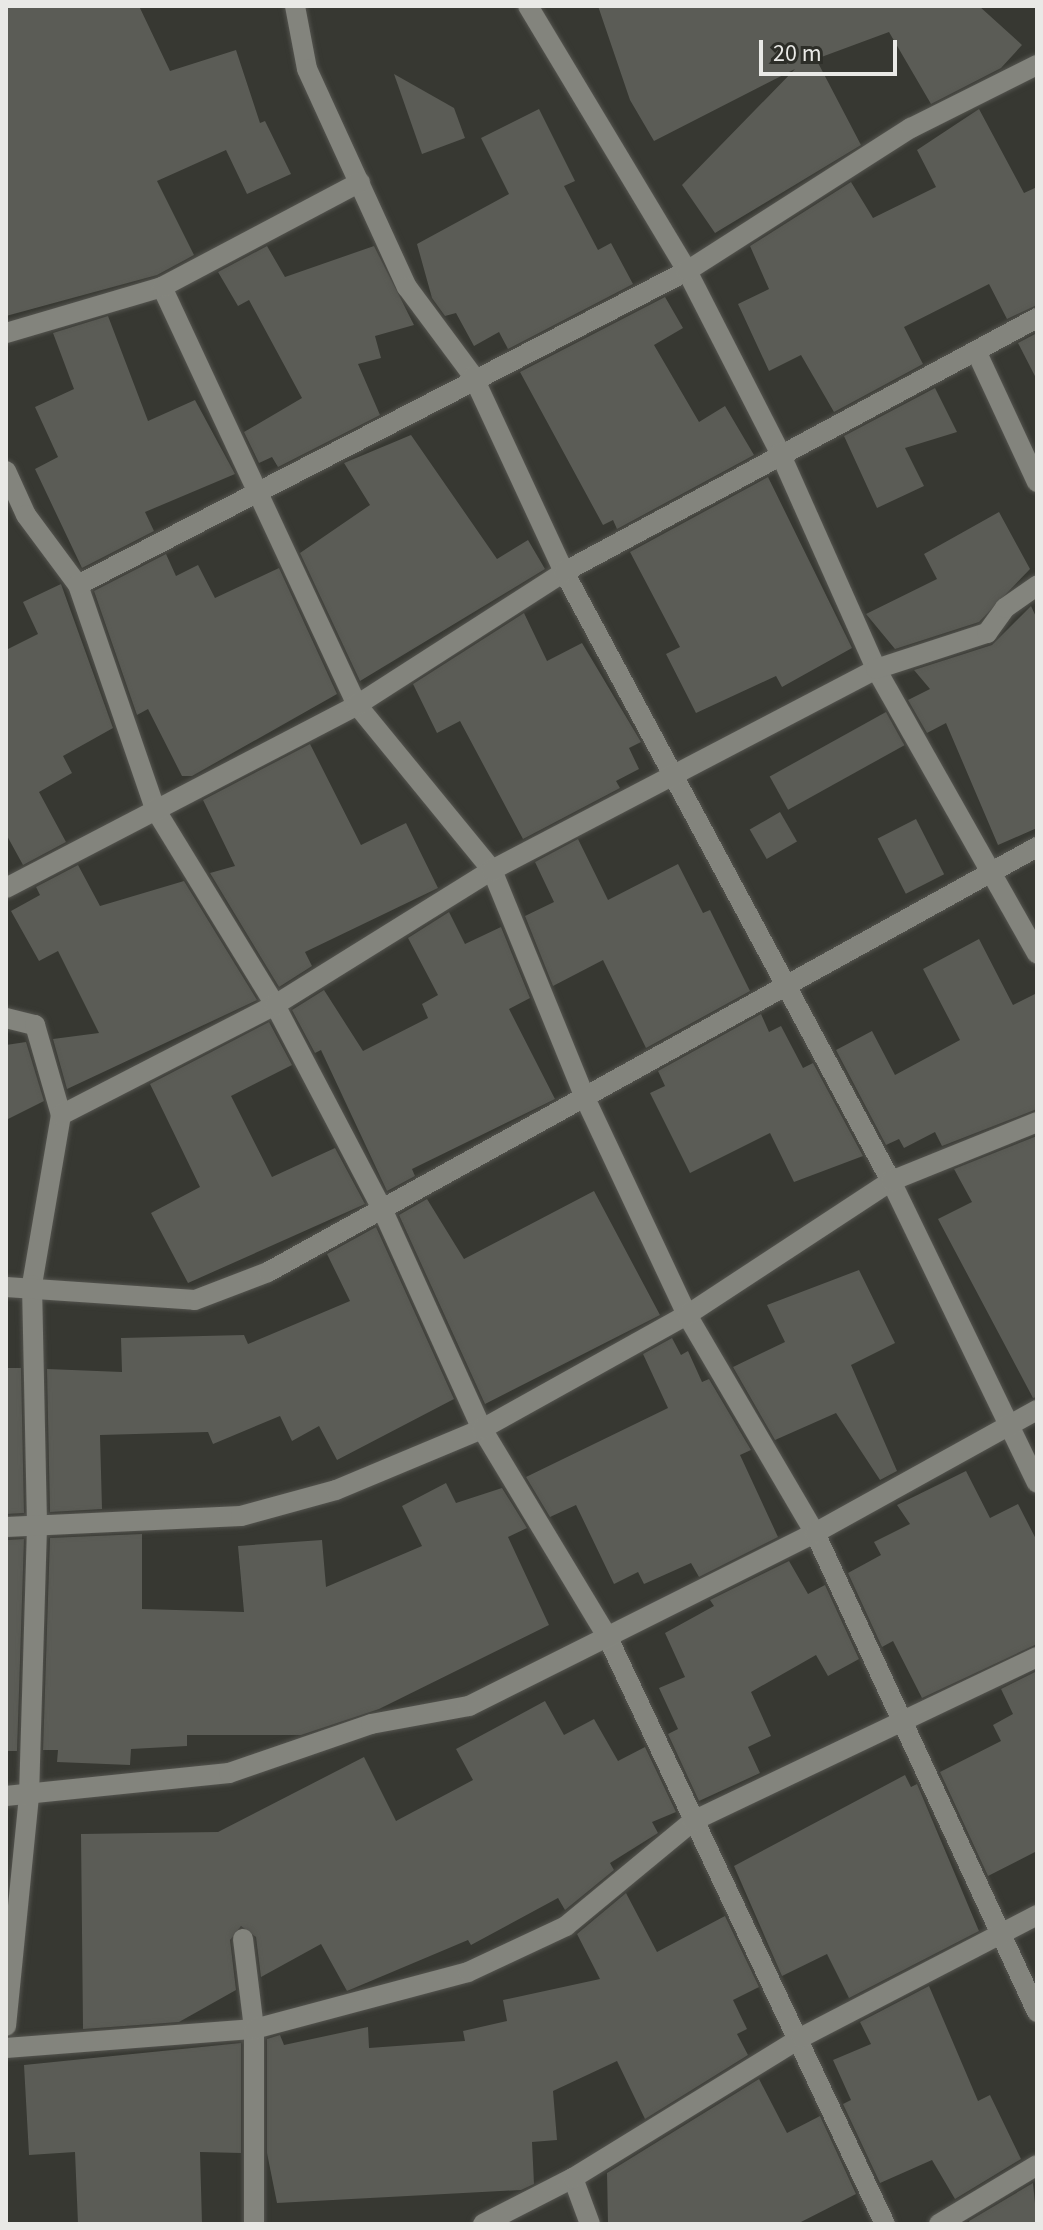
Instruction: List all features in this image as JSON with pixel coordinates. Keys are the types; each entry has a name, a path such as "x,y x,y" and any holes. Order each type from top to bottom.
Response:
{"street":[{"path":"295,6 307,69 407,287 473,376 564,572 673,781 787,982 891,1181 1012,1423 1037,1483"},
{"path":"528,6 687,271 780,453 876,669 994,867 1037,954"},
{"path":"78,585 256,498 473,376 687,271 911,128 1037,65"},
{"path":"6,333 162,287 360,182"},
{"path":"162,287 256,498 357,705 492,870 585,1098 687,1315 815,1533 995,1933 1037,2012"},
{"path":"6,888 357,705 564,572 780,453 978,355 1037,318"},
{"path":"978,355 1037,482"},
{"path":"6,471 26,515 78,585 155,809 275,1005 383,1211 482,1429 607,1636 693,1821 802,2037 885,2224"},
{"path":"61,1115 275,1005 492,870 673,781 876,669 987,633 1005,608 1037,586"},
{"path":"6,1287 32,1285 195,1300 268,1272 383,1211 994,867 1037,847"},
{"path":"6,1018 35,1025 61,1115 32,1285 37,1527 29,1796 6,2026"},
{"path":"6,1527 241,1516 336,1490 482,1429 687,1315 891,1181 1037,1122"},
{"path":"6,1796 229,1773 371,1724 469,1706 815,1533 1037,1410"},
{"path":"6,2048 254,2029 395,1996 518,1952 566,1926 693,1821 902,1725 1037,1657"},
{"path":"483,2224 573,2178 802,2037 995,1933 1037,1915"},
{"path":"243,1939 254,2029 254,2224"},
{"path":"939,2224 1037,2165"},
{"path":"573,2178 590,2224"}],"building":[{"path":"6,6 139,6 170,71 236,50 260,123 265,121 291,174 247,194 226,150 157,181 194,255 157,275 6,316"},
{"path":"598,6 979,6 1022,45 1001,68 931,104 889,32 816,59 861,145 715,233 682,185 795,69 654,141 630,100"},
{"path":"394,74 454,108 465,138 422,154"},
{"path":"539,109 575,181 564,186 598,250 611,243 633,284 508,349 499,332 474,346 456,313 445,316 432,298 417,244 509,194 481,138"},
{"path":"979,109 1024,193 1037,187 1037,305 1007,319 989,284 904,327 923,364 834,412 801,355 769,371 738,304 769,289 750,246 851,182 873,218 936,187 917,150"},
{"path":"267,246 285,277 374,246 414,325 375,336 381,358 358,364 380,415 278,467 272,457 259,463 244,432 302,398 249,300 238,306 218,272"},
{"path":"665,297 683,328 654,345 699,422 725,406 754,455 617,529 613,520 603,525 520,372"},
{"path":"108,316 148,421 195,400 235,474 145,512 154,531 82,568 35,469 58,457 35,407 74,389 53,333"},
{"path":"1037,333 1037,380 1018,343"},
{"path":"935,388 957,432 905,448 924,486 877,508 844,436"},
{"path":"411,435 497,559 528,540 545,569 360,681 300,553 370,505 344,463"},
{"path":"768,477 852,648 782,687 776,676 696,713 666,654 680,647 630,552"},
{"path":"999,512 1030,569 979,622 895,649 866,614 937,579 924,554"},
{"path":"166,554 176,576 198,565 215,598 279,568 337,694 192,776 182,776 148,709 137,715 94,591"},
{"path":"61,584 113,728 63,756 72,773 39,792 66,842 23,865 6,834 6,650 38,634 23,602"},
{"path":"1031,606 1037,619 1037,828 998,845 946,723 927,733 908,700 930,689 914,670 992,645"},
{"path":"524,613 547,661 582,643 641,742 629,748 639,769 616,781 620,788 523,839 460,721 437,733 413,684"},
{"path":"886,712 904,745 788,810 770,776"},
{"path":"310,744 361,845 406,823 438,888 305,952 312,966 279,987 210,873 235,866 203,800"},
{"path":"780,812 797,841 767,859 750,830"},
{"path":"916,819 944,874 906,894 878,839"},
{"path":"578,839 608,900 678,864 703,913 710,910 750,991 646,1048 603,960 553,986 525,916 554,902 535,862"},
{"path":"78,865 100,906 184,881 257,1000 67,1089 53,1039 99,1033 58,951 39,961 11,911 40,895 36,887"},
{"path":"449,912 465,944 501,927 530,998 509,1009 555,1099 412,1169 415,1176 387,1191 321,1050 315,1053 292,1010 324,990 363,1051 428,1018 422,1004 438,995 408,938"},
{"path":"979,939 1013,1005 1037,993 1037,1109 942,1146 935,1132 904,1148 899,1139 886,1145 836,1050 872,1031 895,1075 960,1040 923,969"},
{"path":"761,1014 769,1032 781,1026 803,1068 813,1063 863,1156 794,1182 770,1133 690,1173 650,1093 665,1086 658,1071"},
{"path":"269,1022 292,1065 231,1096 272,1177 335,1148 365,1204 188,1283 151,1213 200,1187 150,1084"},
{"path":"26,1042 44,1101 6,1120 6,1045"},
{"path":"1037,1136 1037,1397 1033,1398 938,1219 972,1202 954,1169"},
{"path":"594,1191 660,1315 485,1404 399,1215 427,1199 464,1259"},
{"path":"376,1227 454,1399 337,1460 319,1426 292,1441 280,1416 213,1444 208,1432 100,1435 102,1509 50,1512 47,1369 122,1372 121,1338 244,1335 248,1344 350,1301 327,1254"},
{"path":"859,1270 895,1343 851,1365 897,1471 880,1480 836,1413 775,1440 733,1367 785,1342 767,1305"},
{"path":"672,1338 681,1355 688,1351 702,1382 709,1379 751,1450 740,1455 778,1537 699,1577 691,1563 644,1584 638,1572 614,1584 576,1505 550,1517 526,1477 668,1408 643,1354"},
{"path":"6,1368 21,1368 24,1513 6,1514"},
{"path":"966,1471 990,1518 1018,1504 1037,1541 1037,1644 922,1698 893,1641 882,1647 848,1573 881,1555 874,1542 910,1524 897,1505"},
{"path":"446,1483 456,1503 502,1488 527,1528 508,1537 549,1625 379,1709 301,1735 187,1735 187,1746 131,1749 130,1765 57,1762 58,1750 43,1750 50,1538 142,1534 142,1609 244,1612 238,1546 322,1540 326,1587 422,1546 402,1506"},
{"path":"24,1539 17,1751 6,1751 6,1540"},
{"path":"789,1561 808,1594 825,1585 859,1659 828,1676 816,1655 751,1692 771,1736 748,1747 760,1773 699,1801 668,1734 678,1729 659,1688 685,1677 665,1633 714,1606 710,1600"},
{"path":"1037,1671 1037,1851 988,1876 940,1772 1001,1741 993,1725 1013,1714 1001,1689"},
{"path":"545,1701 564,1735 594,1719 618,1761 645,1747 676,1812 652,1822 658,1833 610,1863 614,1870 565,1910 558,1898 471,1945 468,1940 347,1991 321,1944 261,1977 256,1937 241,1926 230,1940 236,1990 179,2022 83,2029 81,1834 218,1832 364,1757 396,1821 473,1780 456,1749"},
{"path":"905,1775 911,1787 917,1784 979,1931 849,1998 827,1954 782,1976 734,1866"},
{"path":"626,1893 657,1952 725,1916 759,1987 733,2000 747,2029 737,2034 748,2055 645,2119 617,2061 553,2091 557,2140 532,2142 534,2184 521,2190 277,2203 267,2153 267,2039 280,2035 284,2045 368,2027 369,2048 465,2041 463,2031 507,2021 503,2000 600,1979 577,1934"},
{"path":"929,1986 978,2101 990,2095 1021,2159 955,2199 932,2160 880,2183 843,2104 851,2100 833,2060 871,2044 860,2022"},
{"path":"241,2043 241,2153 200,2152 202,2224 78,2224 75,2152 29,2155 24,2065"},
{"path":"759,2079 787,2133 820,2116 856,2194 797,2224 608,2224 607,2173"},
{"path":"1033,2183 1037,2224 970,2224 969,2221"}]}
